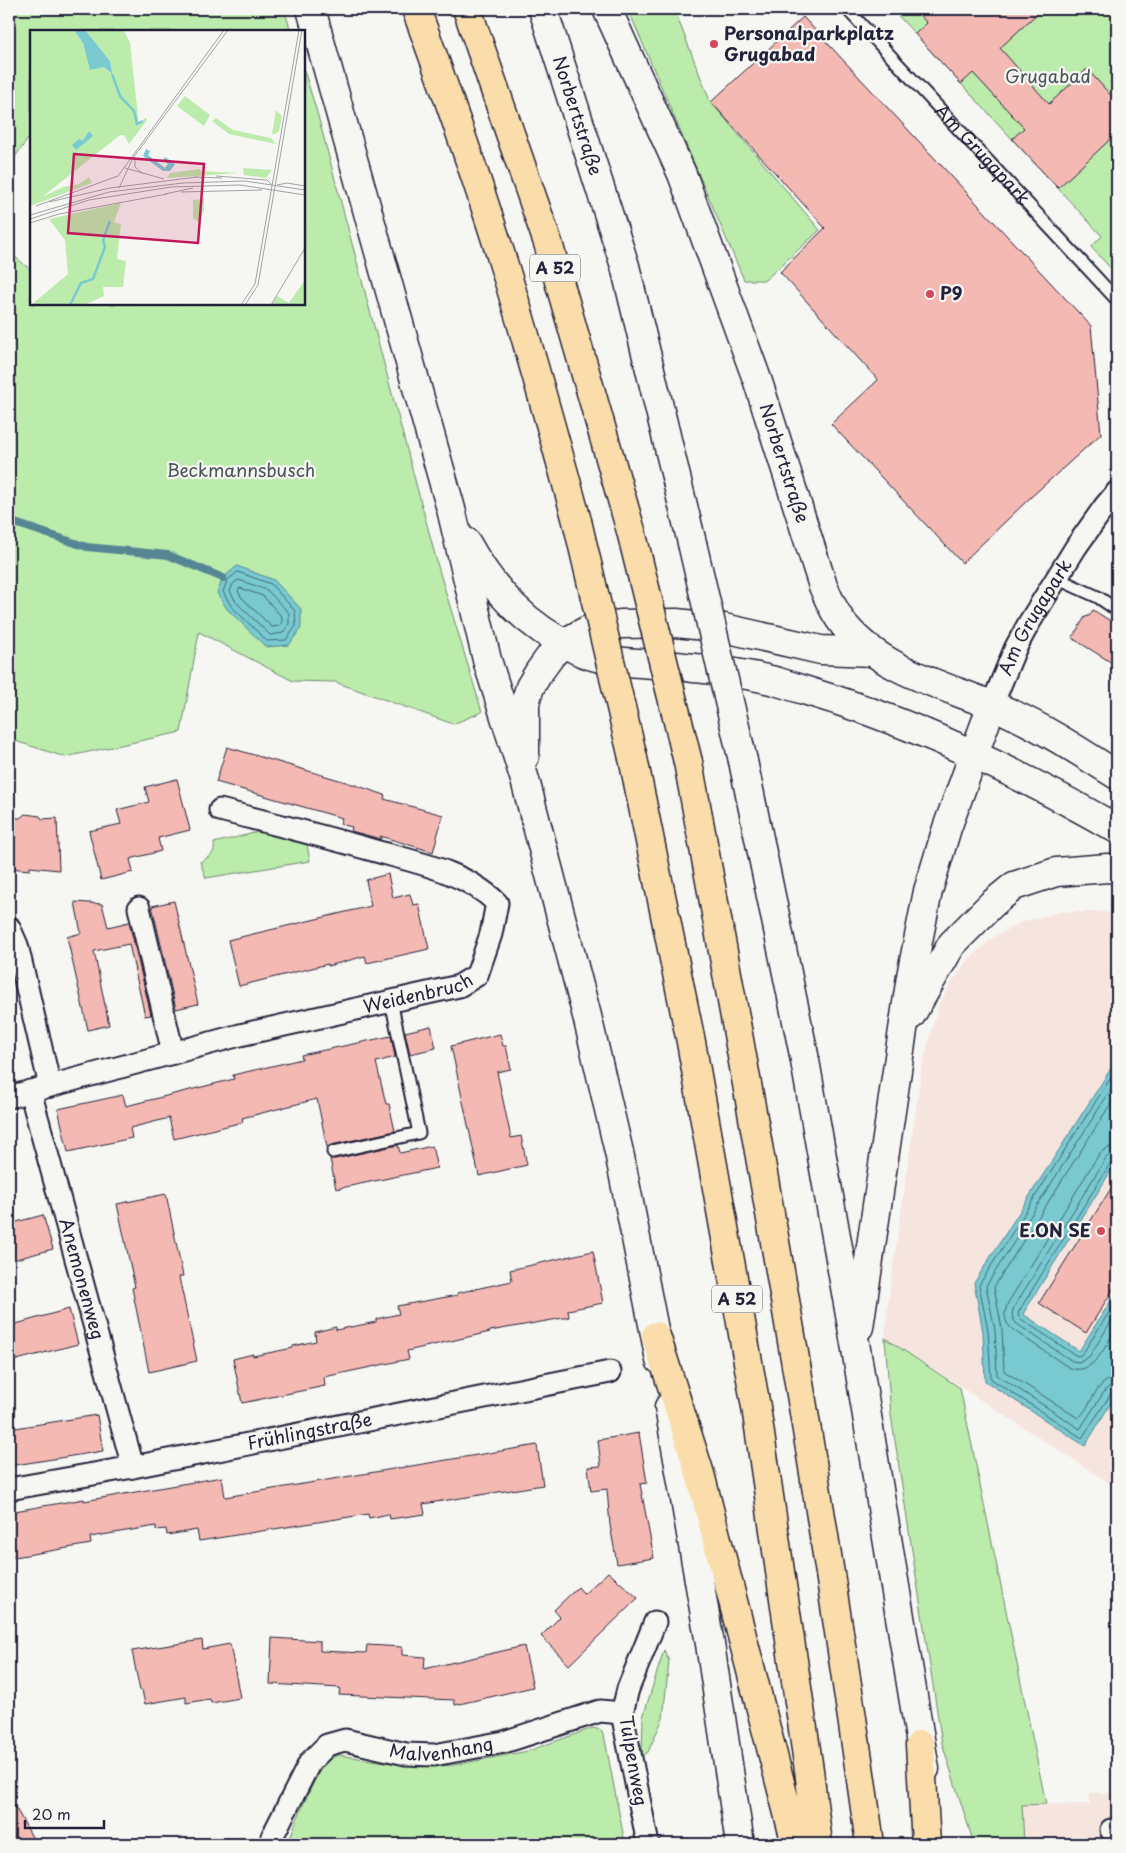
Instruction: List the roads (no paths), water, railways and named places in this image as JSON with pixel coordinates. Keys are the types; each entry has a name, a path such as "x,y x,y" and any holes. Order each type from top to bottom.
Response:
{"highway":[{"name":"A 52","path":"416,9 502,257 541,390 577,520 633,758 691,1042 754,1397 810,1770 818,1844"},
{"name":"A 52","path":"467,9 548,243 631,531 688,762 739,1033 806,1423 831,1574 870,1844"},
{"path":"656,1336 700,1474 796,1844"},
{"path":"920,1746 926,1844"}],"main road":[{"path":"311,9 451,509 485,653 525,780 587,1016 619,1152 685,1492 740,1844"},
{"name":"Norbertstraße","path":"543,9 625,266 743,761 804,1055 856,1349 920,1746 939,1844"},
{"name":"Norbertstraße","path":"607,9 682,174 758,382 823,586 844,625 873,652 918,675 992,705 1060,739 1117,775"},
{"path":"451,509 478,564 492,584 522,616 564,643 591,656 603,659 710,669 774,681 863,709 946,741 1117,829"},
{"path":"525,780 525,702 530,687 552,654 564,643 588,630 603,626 642,622 702,625 822,650 873,652"},
{"name":"Am Grugapark","path":"856,1349 911,976 928,891 944,837 992,705"},
{"path":"904,1027 952,944 992,904 1014,886 1056,872 1117,869"}],"street":[{"name":"Am Grugapark","path":"992,705 1015,649 1029,623 1056,578 1105,506 1117,492"},
{"name":"Weidenbruch","path":"9,1098 240,1035 459,986 477,975 491,934 498,902 484,890 449,873 307,832 220,810"},
{"path":"139,908 173,1053"},
{"name":"Anemonenweg","path":"9,926 17,945 40,1088 133,1467"},
{"name":"Frühlingstraße","path":"9,1489 133,1467 610,1372"},
{"name":"Tulpenweg","path":"648,1844 622,1713 628,1689 655,1622"},
{"name":"Malvenhang","path":"271,1844 272,1837 310,1762 327,1745 345,1740 406,1754 434,1755 504,1742 600,1711 622,1713"}],"lane":[{"name":"Am Grugapark","path":"847,9 1117,300"},
{"path":"1056,578 1098,597 1117,610"},
{"path":"333,1152 419,1133 391,1001"}],"water":[{"path":"237,566 274,580 301,609 301,628 289,645 266,647 227,609 217,593 223,578"},
{"path":"1117,1059 1117,1161 1023,1314 1079,1351 1117,1291 1117,1393 1085,1446 985,1381 983,1332 974,1283"}],"waterway":[{"path":"9,521 87,547 168,555 223,578"}],"place":[{"name":"Personalparkplatz Grugabad","path":"714,44"},
{"name":"P9","path":"930,294"},
{"name":"E.ON SE","path":"1101,1231"}],"park label":[{"name":"Grugabad","path":"1048,77"},
{"name":"Beckmannsbusch","path":"241,471"}]}
